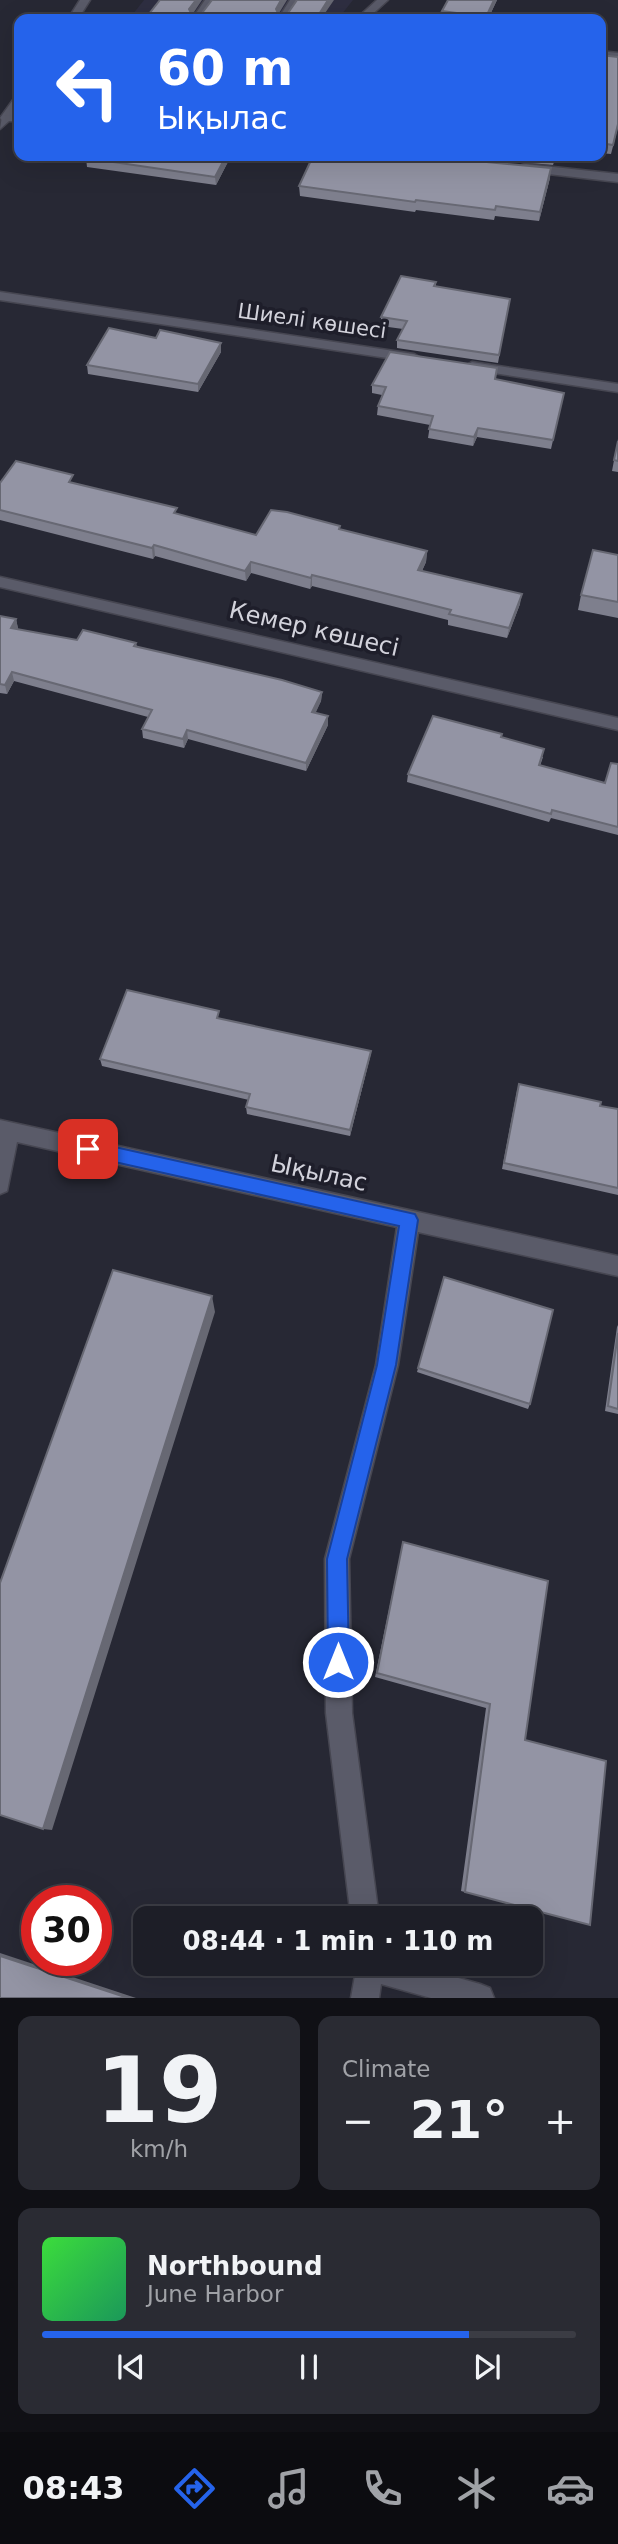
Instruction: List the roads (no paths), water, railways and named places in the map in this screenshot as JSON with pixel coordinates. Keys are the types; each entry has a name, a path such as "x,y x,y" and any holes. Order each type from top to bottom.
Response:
{"street":[{"path":"367,14 383,0"},
{"path":"3,122 14,106"},
{"path":"514,167 618,178"},
{"name":"Шиелі көшесі","path":"0,296 425,359"},
{"path":"452,363 618,388"},
{"name":"Кемер көшесі","path":"0,582 618,724"},
{"path":"0,1184 4,1130"},
{"name":"Ықылас","path":"4,1130 618,1266"},
{"path":"363,1906 339,1713 337,1559 387,1365 409,1220"},
{"path":"365,1998 369,1976"},
{"path":"407,1976 480,1998"}]}
